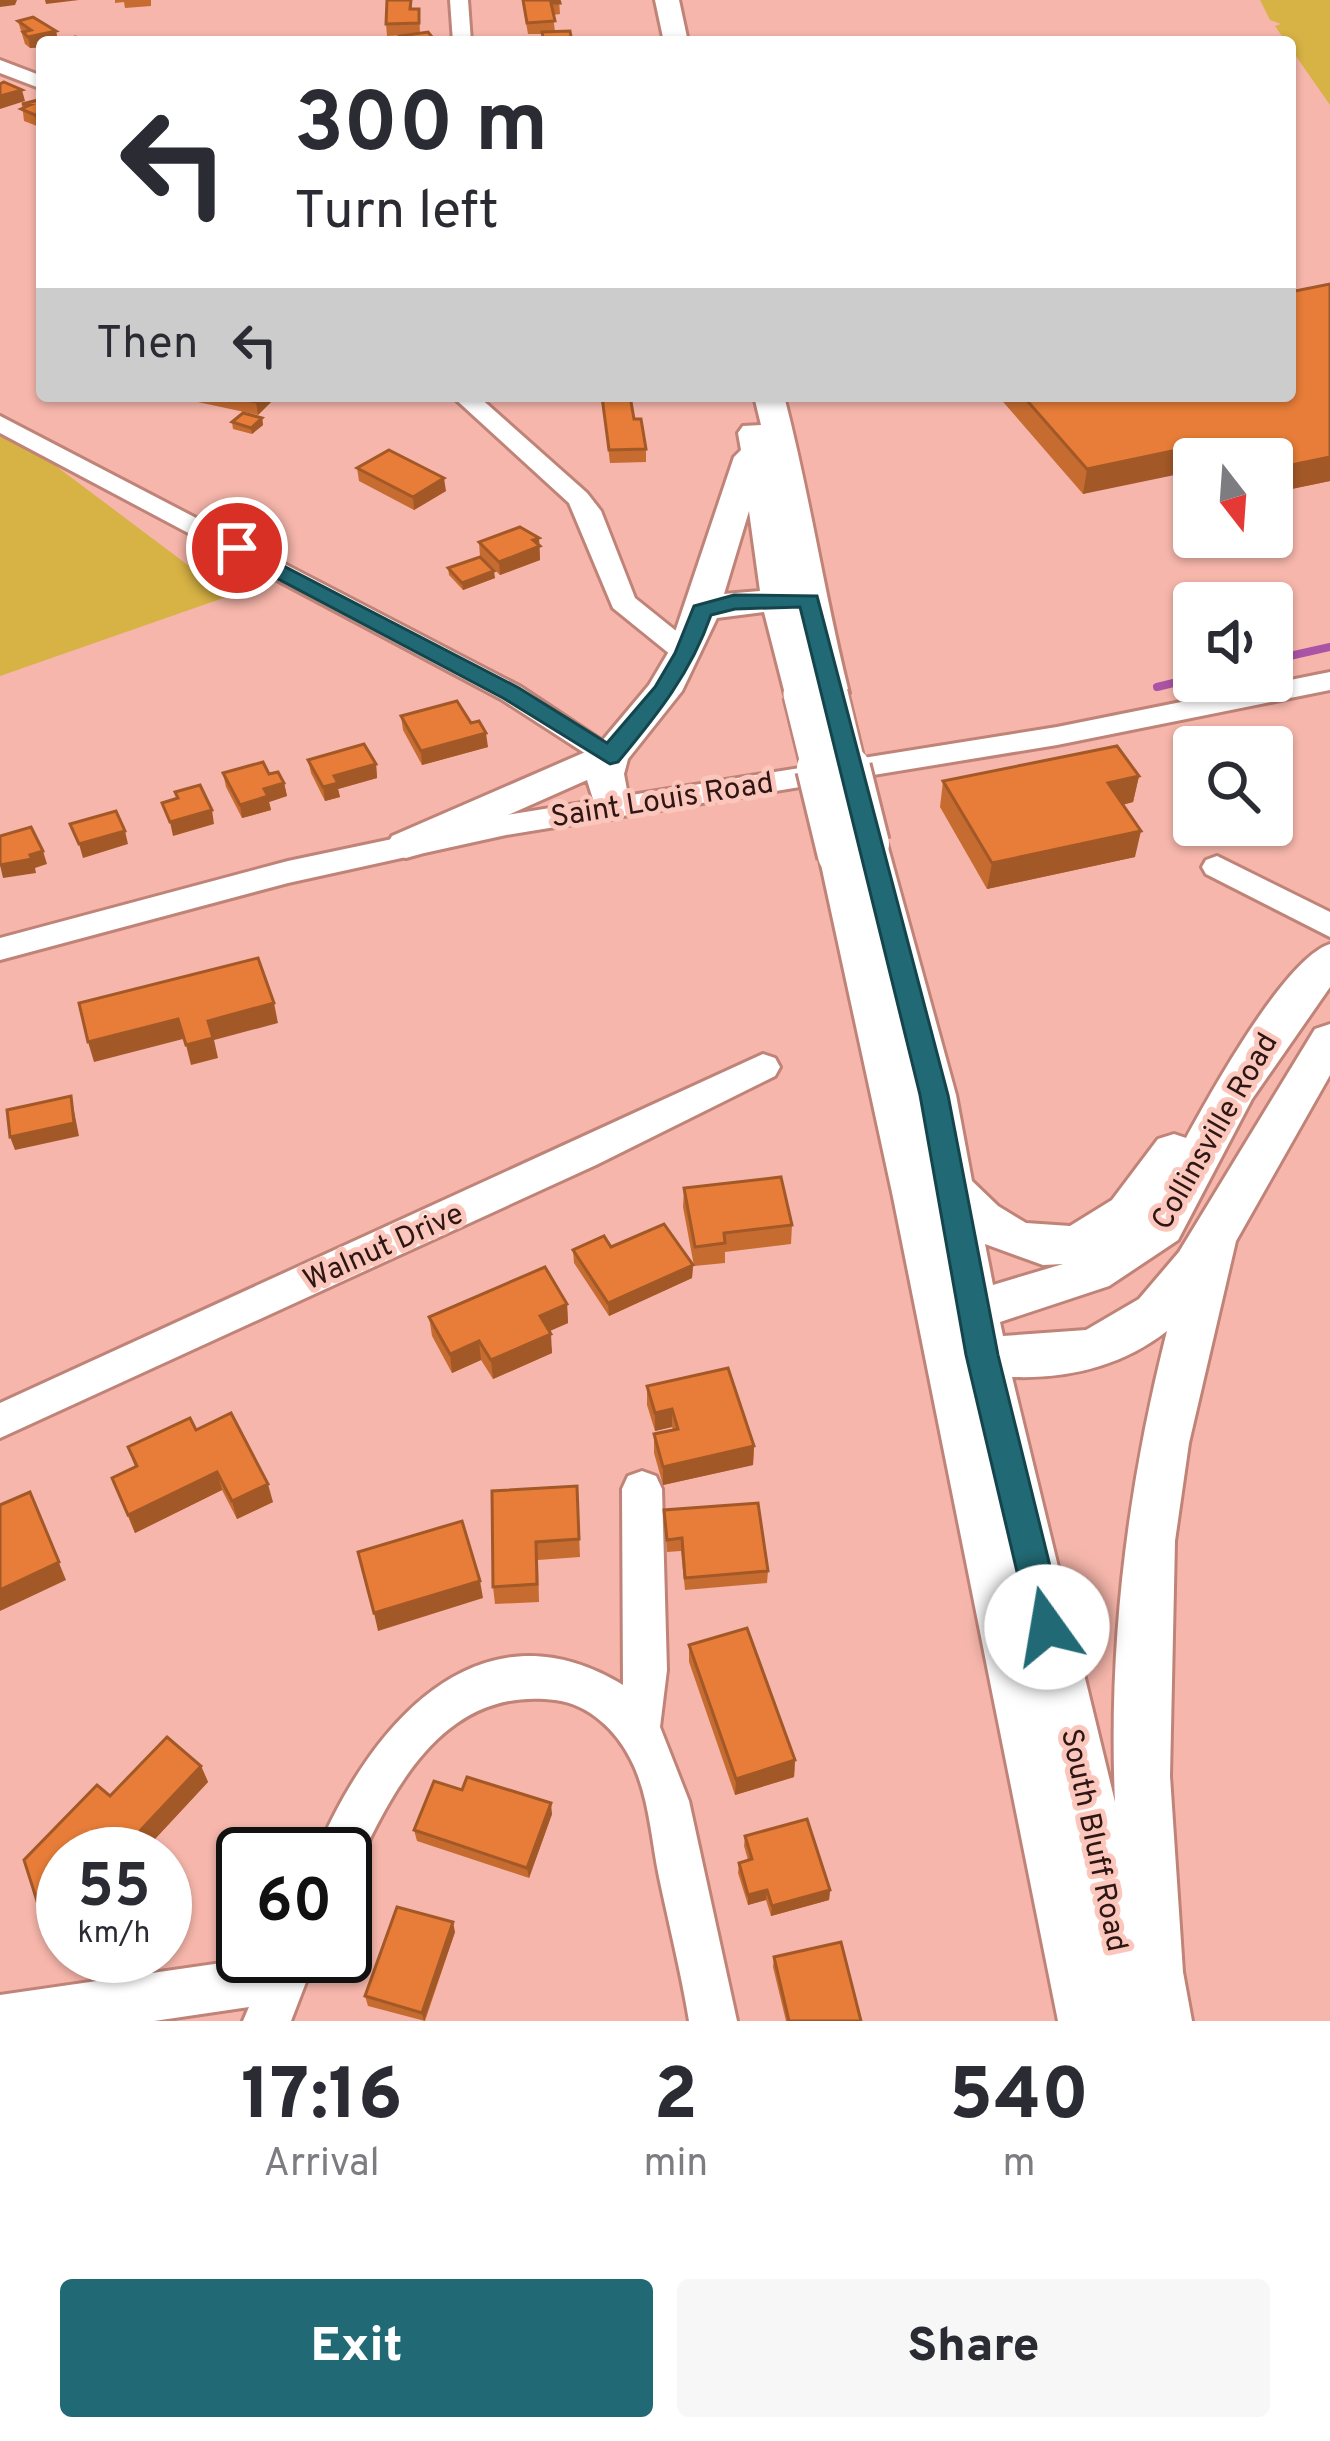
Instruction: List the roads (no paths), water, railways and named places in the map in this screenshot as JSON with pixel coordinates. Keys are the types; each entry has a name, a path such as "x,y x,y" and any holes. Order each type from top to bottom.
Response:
{"main road":[{"path":"667,0 675,36"},
{"name":"South Bluff Road","path":"749,402 960,1332 1088,2021"},
{"name":"South Bluff Road","path":"770,402 796,505 794,601"},
{"path":"406,845 610,756 644,720 686,653 740,499 754,432"},
{"path":"702,611 734,602 794,601"},
{"path":"610,756 605,774 611,806"},
{"name":"South Bluff Road","path":"854,850 934,1095 952,1189 960,1332 1058,1672 1135,2021"},
{"name":"Collinsville Road","path":"960,1332 1144,1246 1162,1227 1241,1077 1289,1005 1330,959"},
{"name":"Collinsville Road","path":"960,1332 1042,1359 1118,1338 1151,1317 1213,1241 1292,1098 1330,1040"},
{"path":"952,1189 977,1220 1033,1246 1062,1249 1100,1238 1136,1208 1166,1166 1198,1106 1241,1077"},
{"path":"1162,2021 1153,1972 1142,1776 1148,1564 1164,1444 1213,1241"}],"street":[{"path":"459,0 462,36"},
{"path":"0,66 36,80"},
{"path":"471,402 578,498 588,512 622,602 686,653"},
{"path":"0,423 511,693 610,756"},
{"name":"Saint Louis Road","path":"0,949 406,845 611,806 1038,740 1330,681"},
{"path":"1217,867 1330,926"},
{"name":"Walnut Drive","path":"0,1421 584,1156 763,1066"},
{"path":"638,1730 646,1670 643,1489"},
{"path":"351,1827 396,1750 453,1698 517,1676 548,1676 580,1684 626,1714 638,1730 666,1803 713,2021"},
{"path":"0,2019 280,1985"}],"waterway":[{"path":"1293,655 1330,647"},
{"path":"1157,687 1173,683"}]}
